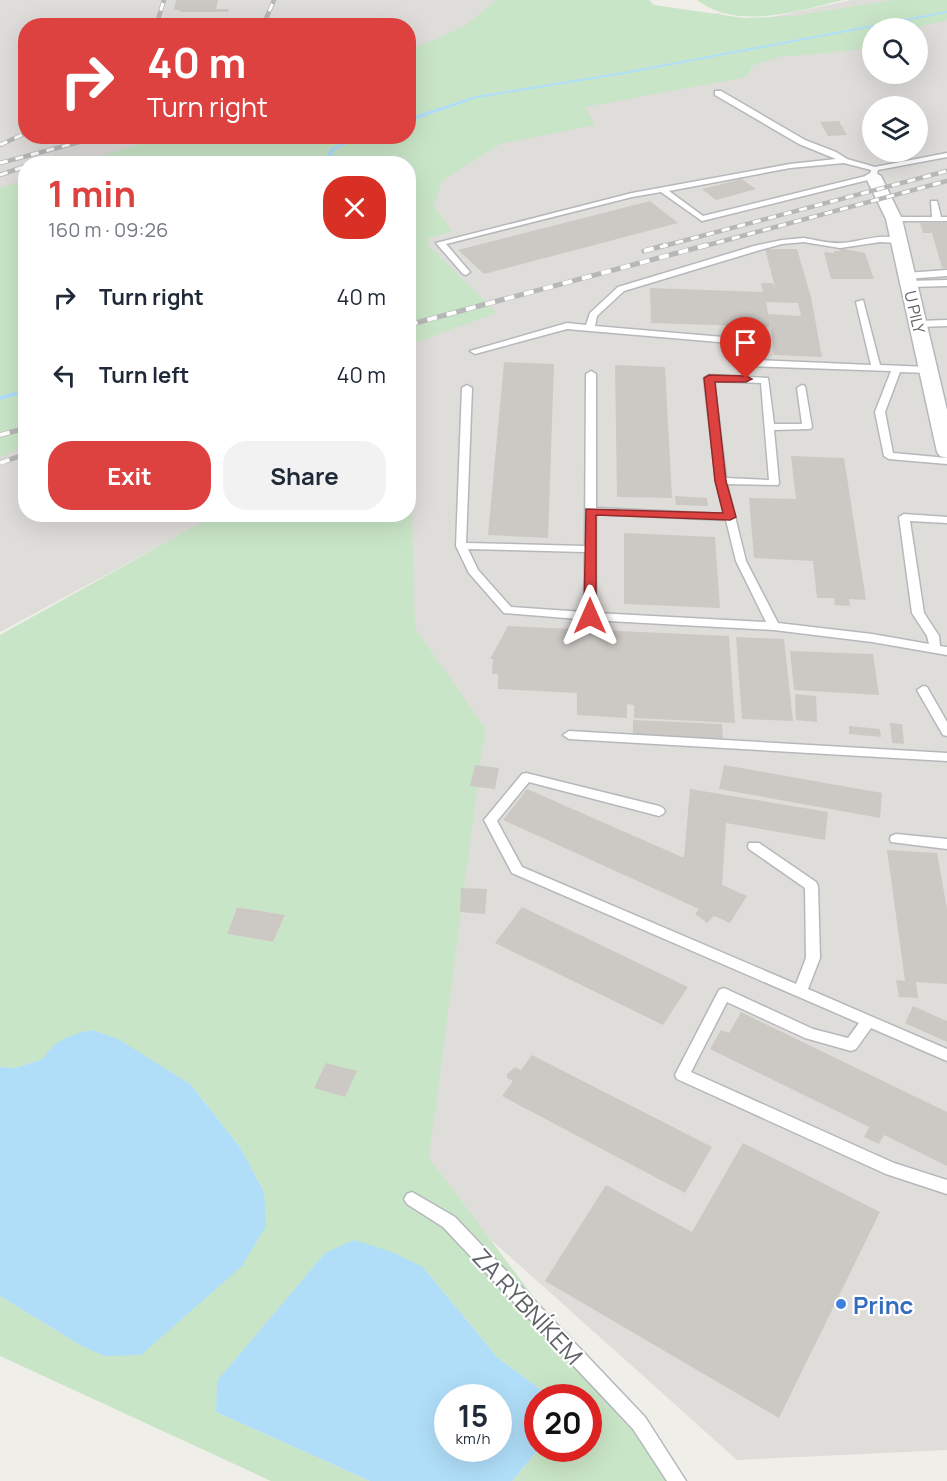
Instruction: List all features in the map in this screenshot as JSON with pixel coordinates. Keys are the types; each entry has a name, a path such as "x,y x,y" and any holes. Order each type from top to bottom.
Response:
{"street":[{"name":"U PILY","path":"874,172 894,219 947,452"}],"lane":[{"path":"718,93 802,142 874,172"},
{"path":"664,191 702,219 874,172 887,165 947,155"},
{"path":"466,272 440,243 632,195 664,191 790,166 843,161"},
{"path":"934,203 937,219"},
{"path":"894,219 947,219"},
{"path":"590,328 592,315 621,289 757,248 804,240 840,246 880,240 899,242"},
{"path":"907,280 947,273"},
{"path":"907,280 947,283"},
{"path":"860,302 876,368"},
{"path":"918,324 947,324"},
{"path":"476,351 567,326 746,342 750,363 928,370"},
{"path":"896,369 880,412 889,456 947,460"},
{"path":"590,616 591,374"},
{"path":"721,481 774,483 765,380 709,378 721,481 741,561 774,626"},
{"path":"466,388 460,546 473,571 508,610 774,626 872,638 947,651"},
{"path":"770,427 807,427 802,388"},
{"path":"590,511 730,517"},
{"path":"935,649 933,636 918,613 904,517 947,520"},
{"path":"460,546 590,549"},
{"path":"923,690 947,732"},
{"path":"569,735 947,757"},
{"path":"659,811 526,777 490,820 517,870 947,1055"},
{"path":"896,839 947,844"},
{"path":"754,846 810,886 813,958 800,991"},
{"path":"868,1021 851,1045 810,1034 724,994 682,1075 891,1169 947,1187"},
{"name":"ZA RYBNÍKEM","path":"412,1199 449,1222 639,1423 677,1481"}],"shaded area":[{"path":"0,0 517,0 434,84 718,13 731,18 754,21 851,0 947,0 947,1450 737,1460 392,1151 209,522 416,522 416,156 18,156 18,522 204,522 0,632"}],"green space":[{"path":"496,0 649,0 654,5 744,18 794,16 892,0 947,0 947,20 928,25 928,18 862,18 862,50 778,57 752,66 747,77 585,107 595,125 500,144 442,181 434,206 452,231 427,239 428,245 497,313 416,342 416,156 100,156 139,144 416,144 416,47 465,26"},
{"path":"697,0 843,0 788,13 749,17 730,15"},
{"path":"18,182 18,450 0,457 0,188"},
{"path":"202,522 412,522 415,628 485,728 429,1158 599,1384 533,1384 497,1357 423,1267 325,1253 218,1381 216,1412 370,1481 271,1481 0,1356 0,1296 80,1345 264,1192 240,1147 190,1084 43,1059 15,1068 0,1067 0,635","holes":["237,907 285,915 273,942 227,934"]},
{"path":"602,1388 672,1481 512,1481 528,1462 602,1462"}],"water":[{"path":"92,1030 118,1039 190,1084 240,1147 264,1192 266,1226 242,1266 141,1355 104,1356 80,1345 0,1296 0,1067 15,1068 43,1059 52,1047 64,1039"},
{"path":"354,1240 392,1252 423,1267 497,1357 533,1384 524,1384 524,1462 528,1462 512,1481 370,1481 216,1412 217,1381 325,1253"}],"building":[{"path":"176,0 218,0 216,9 229,9 228,12 179,12 180,10 174,10"},
{"path":"839,121 847,135 828,136 820,122"},
{"path":"742,179 756,189 716,200 702,189"},
{"path":"650,201 678,223 484,274 458,250"},
{"path":"920,223 947,223 947,268 942,268 932,233 923,233"},
{"path":"839,248 865,253 874,279 831,279 824,252 834,253 834,251 840,251"},
{"path":"765,249 797,249 811,297 822,357 774,355 770,320 770,327 651,323 650,288 763,292 761,283 773,283 776,291","holes":["766,302 798,303 801,316 768,314"]},
{"path":"504,362 554,364 548,538 488,535"},
{"path":"615,365 665,367 672,498 617,497"},
{"path":"791,456 844,458 866,600 849,599 850,606 835,605 834,598 817,598 813,561 754,558 749,498 796,499"},
{"path":"675,496 707,498 708,506 676,505"},
{"path":"624,533 715,537 720,608 624,604"},
{"path":"508,626 729,636 735,723 634,718 634,705 627,704 627,718 577,715 577,693 498,689 498,674 492,674 493,659 490,659"},
{"path":"736,637 784,639 793,721 742,719"},
{"path":"790,651 873,654 879,695 794,690"},
{"path":"795,694 816,696 817,722 796,720"},
{"path":"633,720 722,724 723,740 633,736"},
{"path":"890,723 902,724 904,744 892,743"},
{"path":"849,726 880,729 881,737 849,734"},
{"path":"475,765 499,768 495,789 470,786"},
{"path":"724,765 882,793 880,818 719,789"},
{"path":"527,789 682,857 684,857 690,789 828,812 825,840 726,823 722,885 747,896 730,923 714,916 707,923 695,914 699,909 503,820"},
{"path":"887,850 937,853 947,909 947,984 916,982 918,998 899,997 896,980 905,981"},
{"path":"461,888 487,889 485,914 460,912"},
{"path":"237,907 285,915 273,942 227,934"},
{"path":"522,907 688,987 663,1025 495,943"},
{"path":"913,1006 947,1021 947,1042 905,1023"},
{"path":"741,1012 947,1112 947,1166 884,1135 879,1144 864,1137 869,1127 710,1049 721,1030 729,1033"},
{"path":"532,1055 712,1147 685,1193 502,1096 513,1081 507,1078 507,1074 515,1067 521,1070"},
{"path":"326,1063 357,1071 345,1097 314,1088"},
{"path":"743,1143 880,1212 779,1418 545,1281 606,1185 692,1232"}],"waterway":[{"path":"416,117 476,97 624,73 947,12"},
{"path":"329,156 333,149 344,144"},
{"path":"0,398 18,393"}],"railway":[{"path":"158,18 164,0"},
{"path":"266,18 274,0"},
{"path":"0,145 18,137"},
{"path":"26,156 72,144"},
{"path":"0,163 18,158"},
{"path":"0,175 18,169"},
{"path":"660,247 947,171"},
{"path":"701,247 947,181"},
{"path":"644,251 666,245"},
{"path":"416,323 707,245"},
{"path":"0,435 18,430"},
{"path":"0,463 18,457"}],"place":[{"name":"Princ","path":"841,1304"}],"route":[{"path":"590,616 590,511 730,517 721,481 709,378 746,379"}]}
